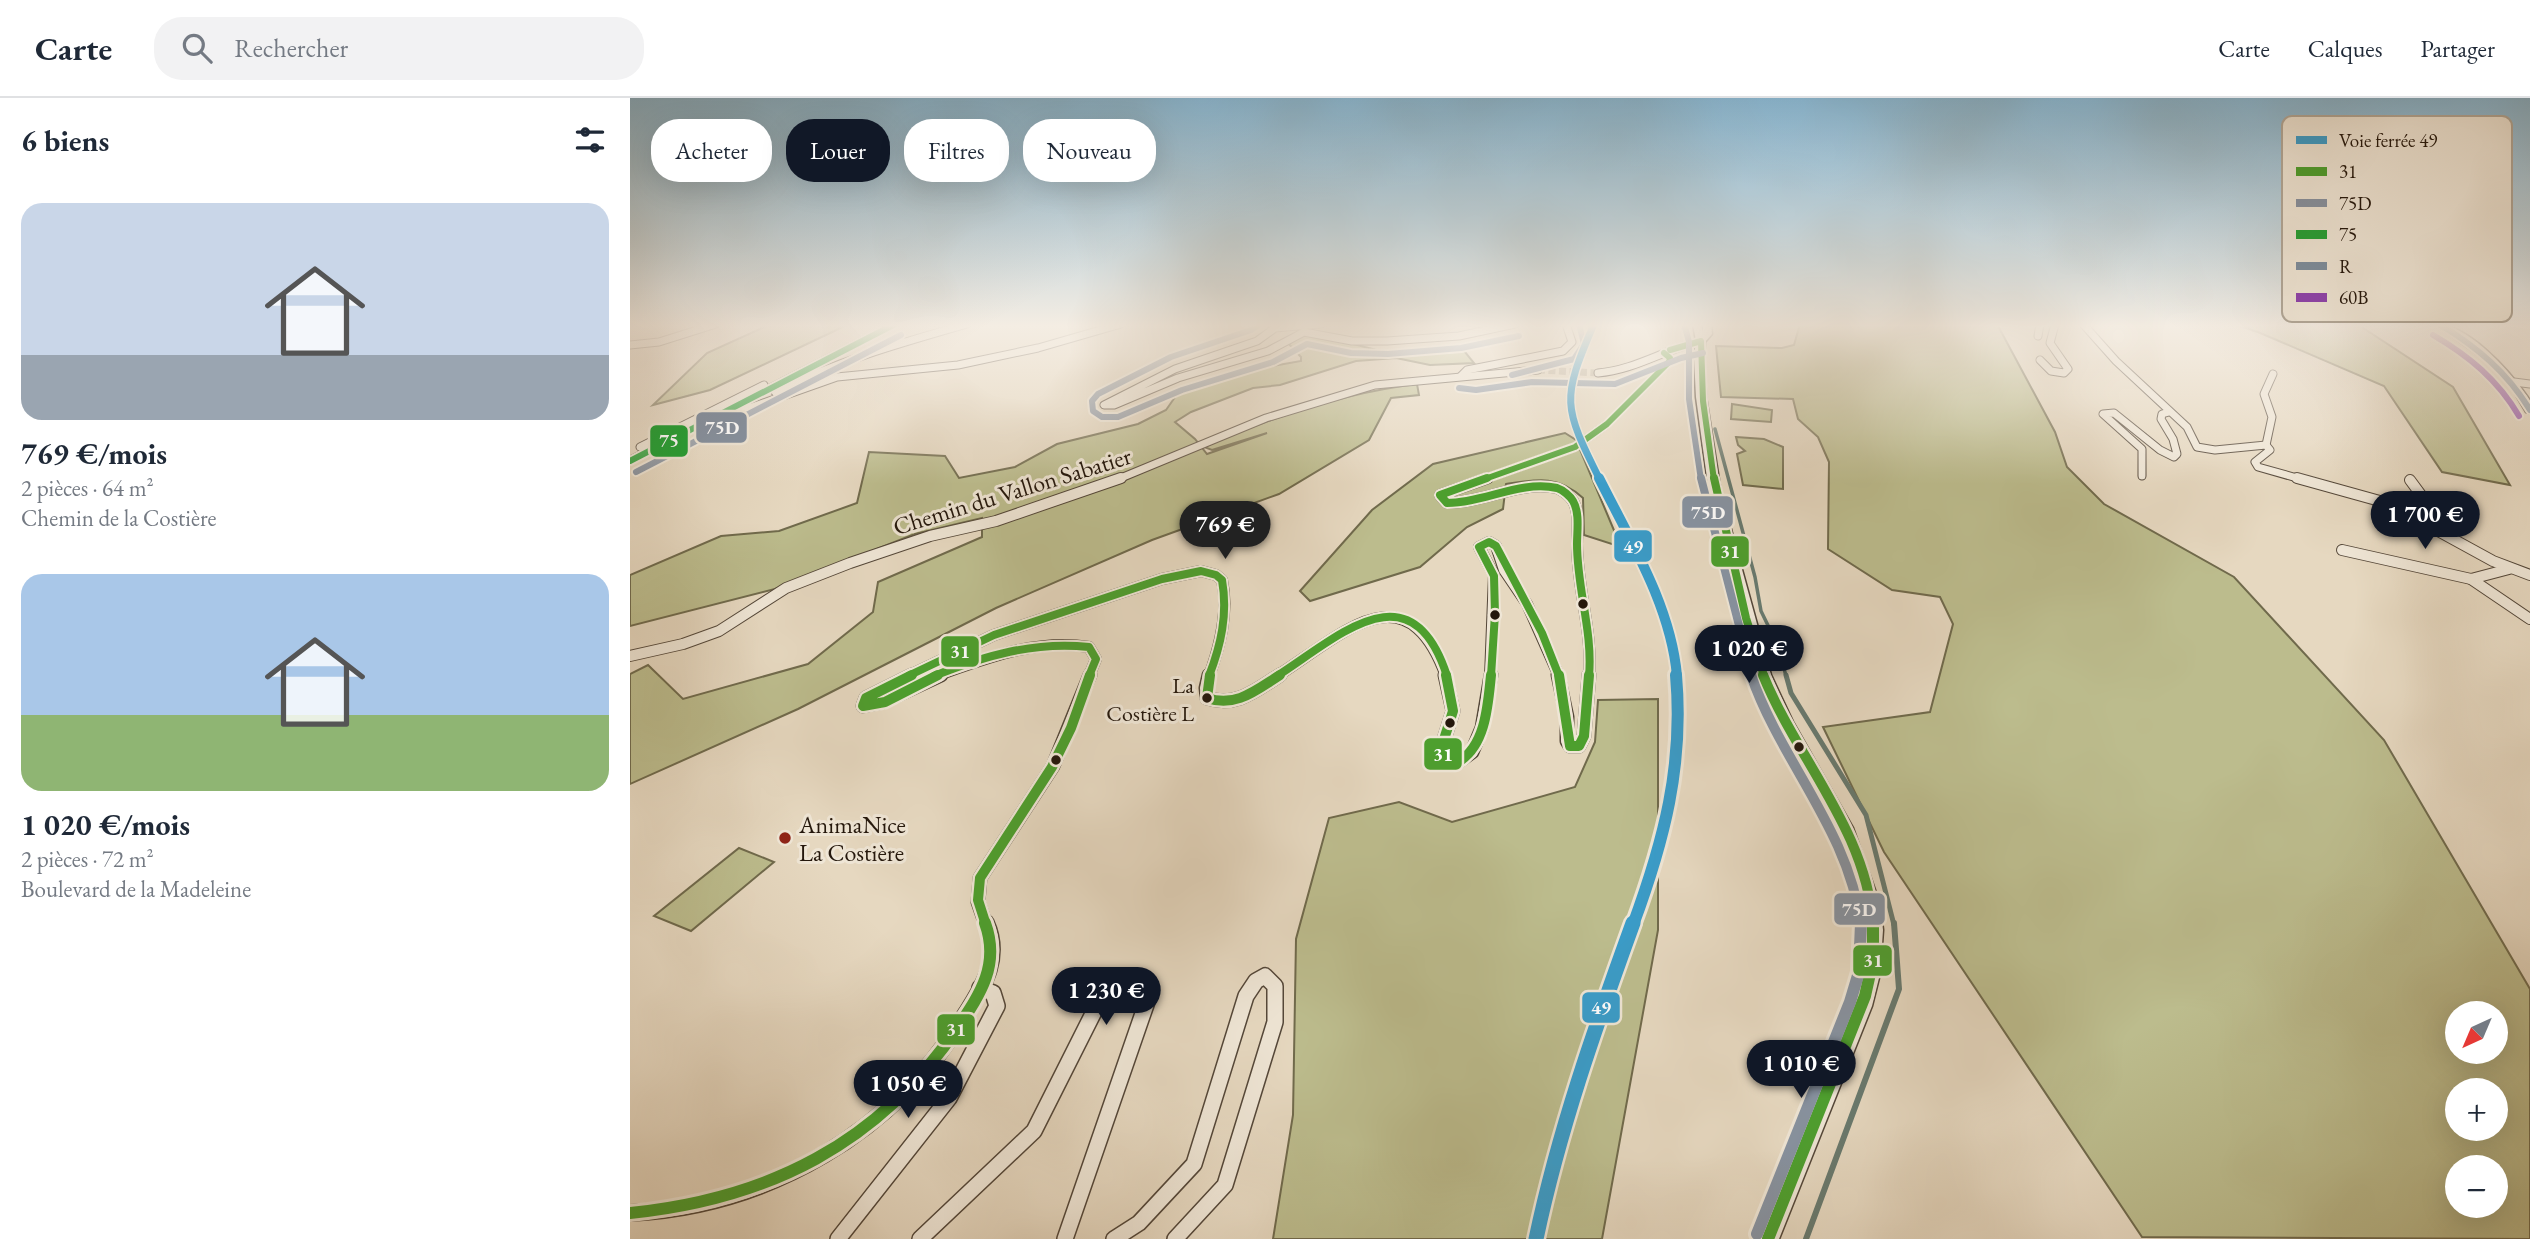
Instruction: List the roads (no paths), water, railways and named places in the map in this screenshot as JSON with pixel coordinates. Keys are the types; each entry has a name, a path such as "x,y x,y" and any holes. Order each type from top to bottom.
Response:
{"street":[{"path":"630,461 794,377"},
{"path":"736,408 802,377"},
{"path":"736,408 836,377"},
{"path":"1159,377 1104,405 1114,405 1177,377"},
{"name":"Chemin du Vallon Sabatier","path":"630,656 683,644 719,631 786,589 850,563 930,536 996,521 1119,479 1266,418 1369,386 1450,377"},
{"path":"630,1213 677,1210 742,1194 786,1175 850,1139 889,1108 942,1054 990,968 994,948 977,906 976,895 980,878 1053,766 1096,659 1094,652 1080,643 1042,646 953,671 875,705 863,706 866,698 994,635 1162,579 1207,571 1222,580 1225,596 1217,654 1205,691 1207,698 1222,703 1240,699 1361,623 1377,617 1397,616 1412,623 1447,673 1453,712 1452,724 1439,746 1440,752 1453,761 1461,760 1473,752 1482,730 1488,694 1496,593 1489,561 1479,547 1489,542 1496,546 1504,570 1539,626 1562,687 1567,717 1567,741 1570,746 1579,746 1584,736 1591,653 1577,570 1577,516 1573,501 1562,489 1545,485 1516,488 1459,504 1447,503 1440,495 1474,481 1553,457 1592,436 1653,377"},
{"path":"1701,377 1701,397 1716,493 1763,675 1845,828 1864,876 1874,930 1871,974 1862,1006 1768,1239"},
{"path":"2133,377 2187,427 2194,445 2202,449 2225,451 2266,445"},
{"path":"2266,445 2272,417 2264,394 2272,377"},
{"path":"2509,377 2530,410"},
{"path":"2514,382 2530,384"},
{"path":"652,450 640,447 764,385"},
{"path":"2142,476 2142,450 2103,414 2114,413 2152,444 2174,457 2177,454 2173,439 2161,419 2162,414 2169,412"},
{"path":"2266,445 2270,450 2255,462 2258,467 2376,499 2509,569 2530,575"},
{"path":"2376,499 2385,497 2438,518 2410,480"},
{"path":"2342,550 2383,557 2471,579 2530,619"},
{"path":"2471,579 2509,569"},
{"path":"1114,1239 1139,1223 1194,1164 1236,1038 1246,996 1256,981 1265,976 1275,986 1275,1023 1224,1185 1175,1239"},
{"path":"920,1239 1034,1130 1111,978 1126,978 1142,985 1149,996 1065,1239"},
{"path":"838,1239 949,1098 998,1006 993,993 980,988"}],"waterway":[{"path":"1715,429 1755,577 1761,611 1778,646 1786,676"},
{"path":"1786,675 1791,693 1866,815 1894,925"},
{"path":"1806,1239 1899,989 1894,923"}],"rail line":[{"name":"49","path":"1536,1239 1576,1082 1657,854 1677,762 1680,716 1676,669 1669,635 1645,571 1571,416 1569,403 1573,377"}],"place":[{"name":"La Costière L","path":"1207,698"},
{"name":"AnimaNice La Costière","path":"785,838"}]}
